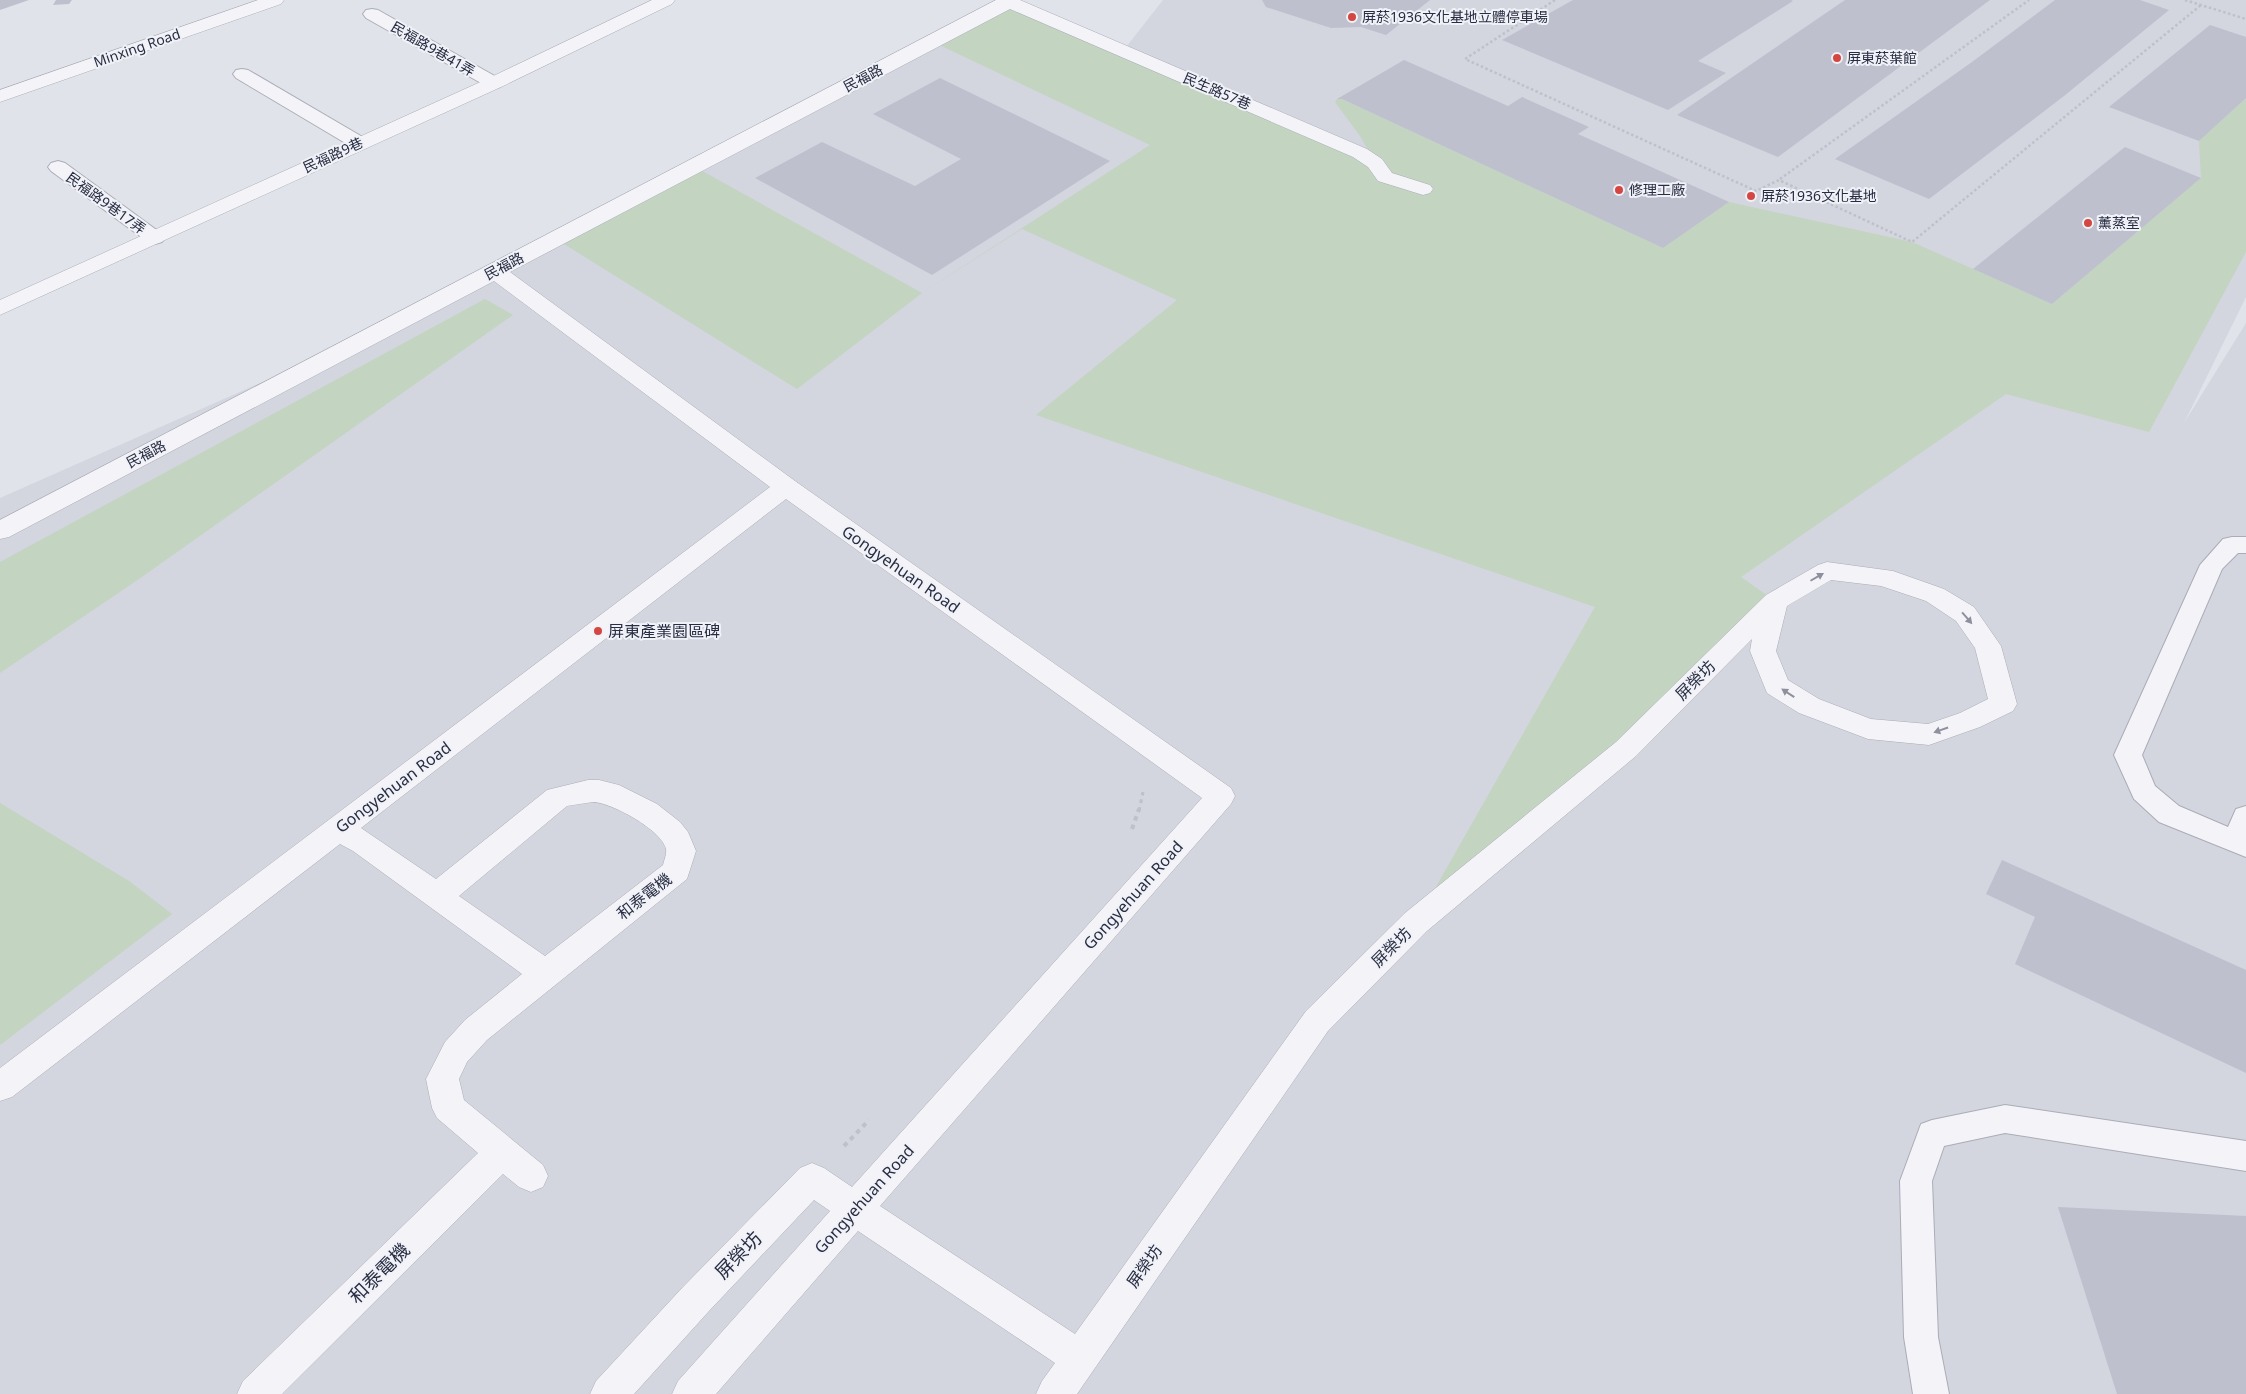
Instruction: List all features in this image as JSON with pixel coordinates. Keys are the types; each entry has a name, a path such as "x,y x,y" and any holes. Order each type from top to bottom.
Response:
{"street":[{"name":"Minxing Road","path":"0,96 275,0"},
{"name":"民福路9巷","path":"0,308 494,83 664,0"},
{"name":"民生路57巷","path":"1007,1 1360,153 1375,163 1385,177 1423,189"},
{"name":"民福路","path":"0,531 1007,1"},
{"name":"Gongyehuan Road","path":"495,270 786,487 1221,796 691,1394"},
{"name":"Gongyehuan Road","path":"0,1087 786,487"},
{"name":"屏榮坊","path":"1055,1394 1317,1021 1416,922 1626,749 1775,601 1827,571 1884,577 1934,595 1965,614 1988,646 2003,704 1970,720 1929,735 1868,729 1809,706 1777,686 1763,652 1775,601"},
{"name":"和泰電機","path":"436,897 557,798 576,792 599,791 619,796 663,823 673,833 681,849 676,872 476,1030 456,1052 442,1079 449,1108 531,1176"},
{"path":"338,829 363,843 545,974"},
{"name":"和泰電機","path":"256,1394 502,1152"},
{"name":"屏榮坊","path":"609,1394 696,1299 812,1178 855,1209 1080,1358"}],"lane":[{"name":"民福路9巷41弄","path":"372,14 494,83"},
{"path":"242,74 359,143"},
{"name":"民福路9巷17弄","path":"58,167 155,238"},
{"path":"2243,835 2169,814 2144,792 2128,755 2212,565 2232,545 2246,545"},
{"path":"1931,1394 1921,1337 1916,1181 1932,1134 2005,1119 2246,1156"}],"path":[{"path":"1555,0 1465,59 1756,191 1779,180 2029,0"},
{"path":"2185,0 2246,19"},
{"path":"1779,180 1912,242 2201,5"}],"shaded area":[{"path":"1163,0 2246,0 2246,297 2184,423 2246,323 2246,1394 0,1394 0,498 491,281 1004,11 1123,51"}],"green space":[{"path":"1009,2 1377,165 1360,136 1335,102 1337,99 1342,99 1663,248 1729,202 1912,242 2052,304 2201,178 2199,141 2246,98 2246,252 2149,432 2006,394 1741,577 1775,601 1416,922 1595,607 1036,415 1177,300 1022,229 922,293 1150,145 933,42"},
{"path":"695,167 922,293 797,389 556,239"},
{"path":"485,299 513,315 136,581 0,673 0,562"},
{"path":"0,803 129,881 172,914 0,1045"}],"building":[{"path":"0,0 29,0 0,10"},
{"path":"56,0 72,0 69,4 53,5"},
{"name":"屏菸1936文化基地立體停車場","path":"1262,0 1430,0 1386,35 1361,27 1331,28 1266,7"},
{"path":"1573,0 1793,1 1698,61 1726,73 1668,110 1502,40"},
{"name":"屏東菸葉館","path":"1845,0 1990,0 1778,157 1677,115"},
{"path":"2055,0 2140,0 2169,10 2064,96 1929,199 1835,159 1972,62"},
{"path":"2210,25 2246,37 2246,98 2199,141 2109,107"},
{"path":"1404,60 1508,106 1522,97 1589,127 1578,134 1729,202 1663,248 1342,99 1337,99"},
{"path":"940,78 1110,161 932,275 755,178 822,142 915,186 961,159 873,114"},
{"name":"薰蒸室","path":"2125,147 2201,178 2052,304 1973,269"},
{"path":"2002,860 2246,970 2246,1073 2015,964 2035,917 1986,894"},
{"path":"2058,1207 2246,1216 2246,1394 2117,1394"}],"place":[{"name":"屏菸1936文化基地立體停車場","path":"1352,17"},
{"name":"屏東菸葉館","path":"1837,58"},
{"name":"修理工廠","path":"1619,190"},
{"name":"屏菸1936文化基地","path":"1751,196"},
{"name":"薰蒸室","path":"2088,223"},
{"name":"屏東產業園區碑","path":"598,631"}]}
